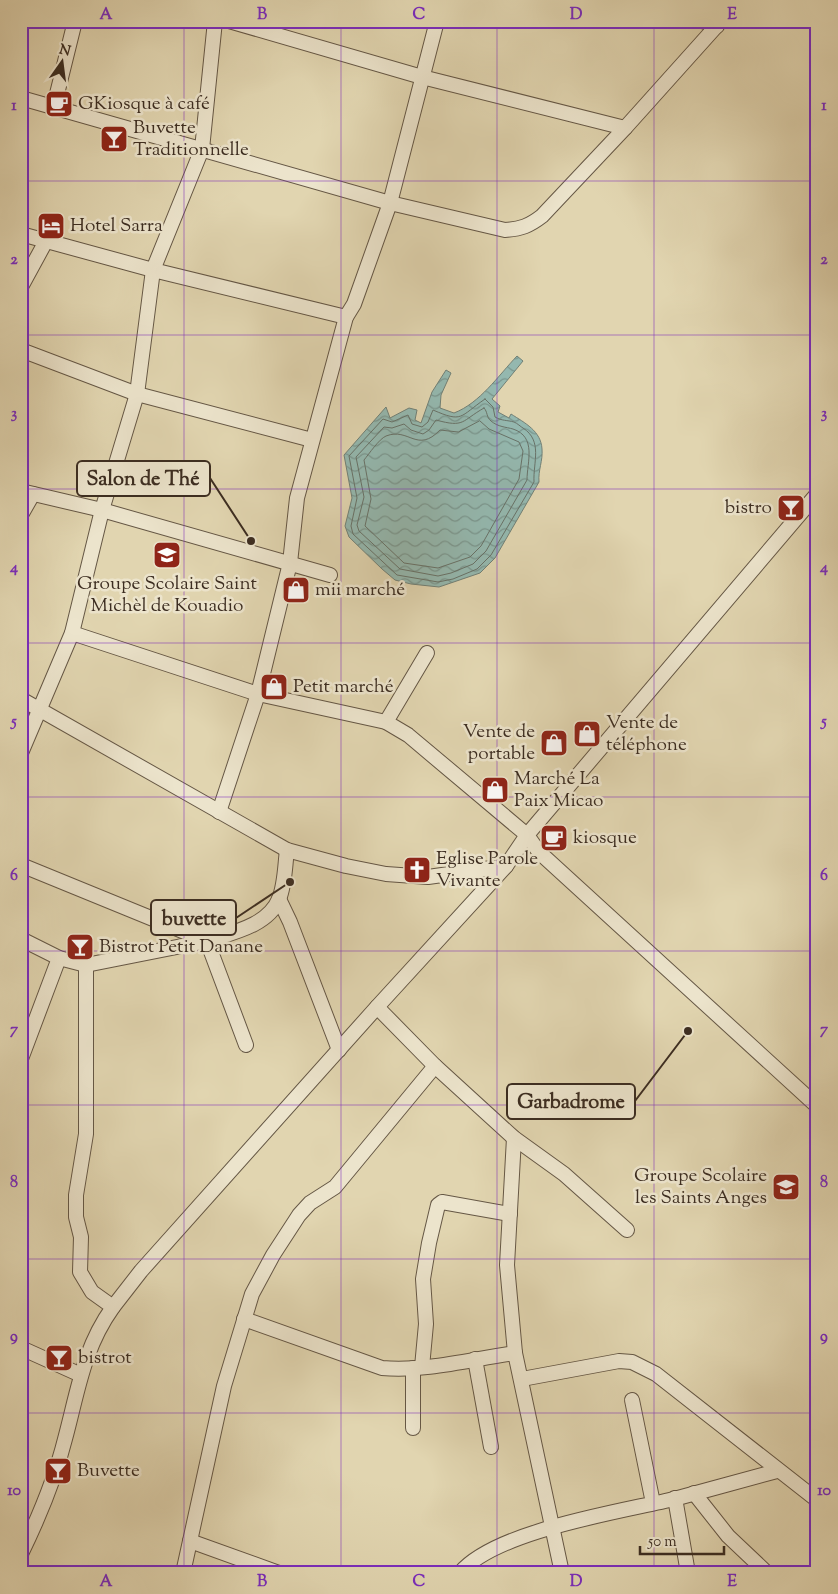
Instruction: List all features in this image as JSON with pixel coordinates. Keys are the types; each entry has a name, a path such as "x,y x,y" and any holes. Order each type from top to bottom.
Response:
{"street":[{"path":"54,106 75,21"},
{"path":"21,753 72,633 102,510 137,394 153,270 202,149 215,21"},
{"path":"229,21 422,78 625,128"},
{"path":"219,812 258,694 290,563 297,498 312,440 346,317 354,304 390,202 437,21"},
{"path":"702,21 719,23"},
{"path":"21,98 390,202 505,230 528,227 542,216 625,128 719,23"},
{"path":"21,234 153,270 346,317"},
{"path":"21,287 46,241"},
{"path":"21,350 137,394 312,440"},
{"path":"21,515 27,492 102,510 330,575"},
{"path":"21,1554 55,1472 81,1375 93,1340 113,1307 141,1271 377,1006 506,866 528,835 817,494"},
{"path":"72,633 258,694 386,722 408,735 528,835 539,852 817,1106"},
{"path":"386,722 427,653"},
{"path":"21,699 287,850 346,866 386,874 428,877 506,866"},
{"path":"21,939 59,958 86,965 207,940 253,924 269,913 279,899 287,850"},
{"path":"21,865 207,940 246,1044"},
{"path":"279,899 290,922 339,1050"},
{"path":"21,1059 59,958"},
{"path":"86,965 86,1134 76,1195 76,1217 81,1238 80,1272 92,1292 113,1307"},
{"path":"377,1006 435,1066 514,1138 564,1174 627,1230"},
{"path":"183,1573 224,1386 252,1294 299,1215 310,1203 335,1187 435,1066"},
{"path":"514,1138 507,1265 515,1353 562,1573"},
{"path":"413,1428 417,1367 426,1324 423,1279 438,1205 442,1202 510,1214"},
{"path":"244,1319 382,1368 417,1367 515,1353"},
{"path":"21,1348 81,1375"},
{"path":"474,1359 491,1447"},
{"path":"522,1379 619,1361 632,1362 656,1374 727,1428 777,1471 817,1500"},
{"path":"632,1400 653,1504"},
{"path":"460,1573 475,1558 492,1548 551,1528 653,1504 777,1471"},
{"path":"694,1493 728,1536 766,1572"},
{"path":"675,1498 688,1573"},
{"path":"190,1541 279,1573"}],"water":[{"path":"517,356 523,361 492,399 500,406 498,412 509,418 511,414 531,428 539,437 542,453 539,482 495,558 480,573 439,587 395,580 349,537 345,526 352,498 344,455 386,407 390,418 409,408 417,410 415,420 421,423 432,392 446,370 451,373 441,395 440,408 454,413 480,396"}],"place":[{"name":"GKiosque à café","path":"59,104"},
{"name":"Buvette Traditionnelle","path":"114,139"},
{"name":"Hotel Sarra","path":"51,226"},
{"name":"bistro","path":"791,508"},
{"name":"Salon de Thé","path":"251,541"},
{"name":"Groupe Scolaire Saint Michèl de Kouadio","path":"167,555"},
{"name":"mii marché","path":"296,590"},
{"name":"Petit marché","path":"274,687"},
{"name":"Vente de téléphone","path":"587,734"},
{"name":"Vente de portable","path":"554,743"},
{"name":"Marché La Paix Micao","path":"495,790"},
{"name":"kiosque","path":"554,838"},
{"name":"Eglise Parole Vivante","path":"417,870"},
{"name":"buvette","path":"290,882"},
{"name":"Bistrot Petit Danane","path":"80,947"},
{"name":"Garbadrome","path":"688,1031"},
{"name":"Groupe Scolaire les Saints Anges","path":"786,1187"},
{"name":"bistrot","path":"59,1358"},
{"name":"Buvette","path":"58,1471"}]}
